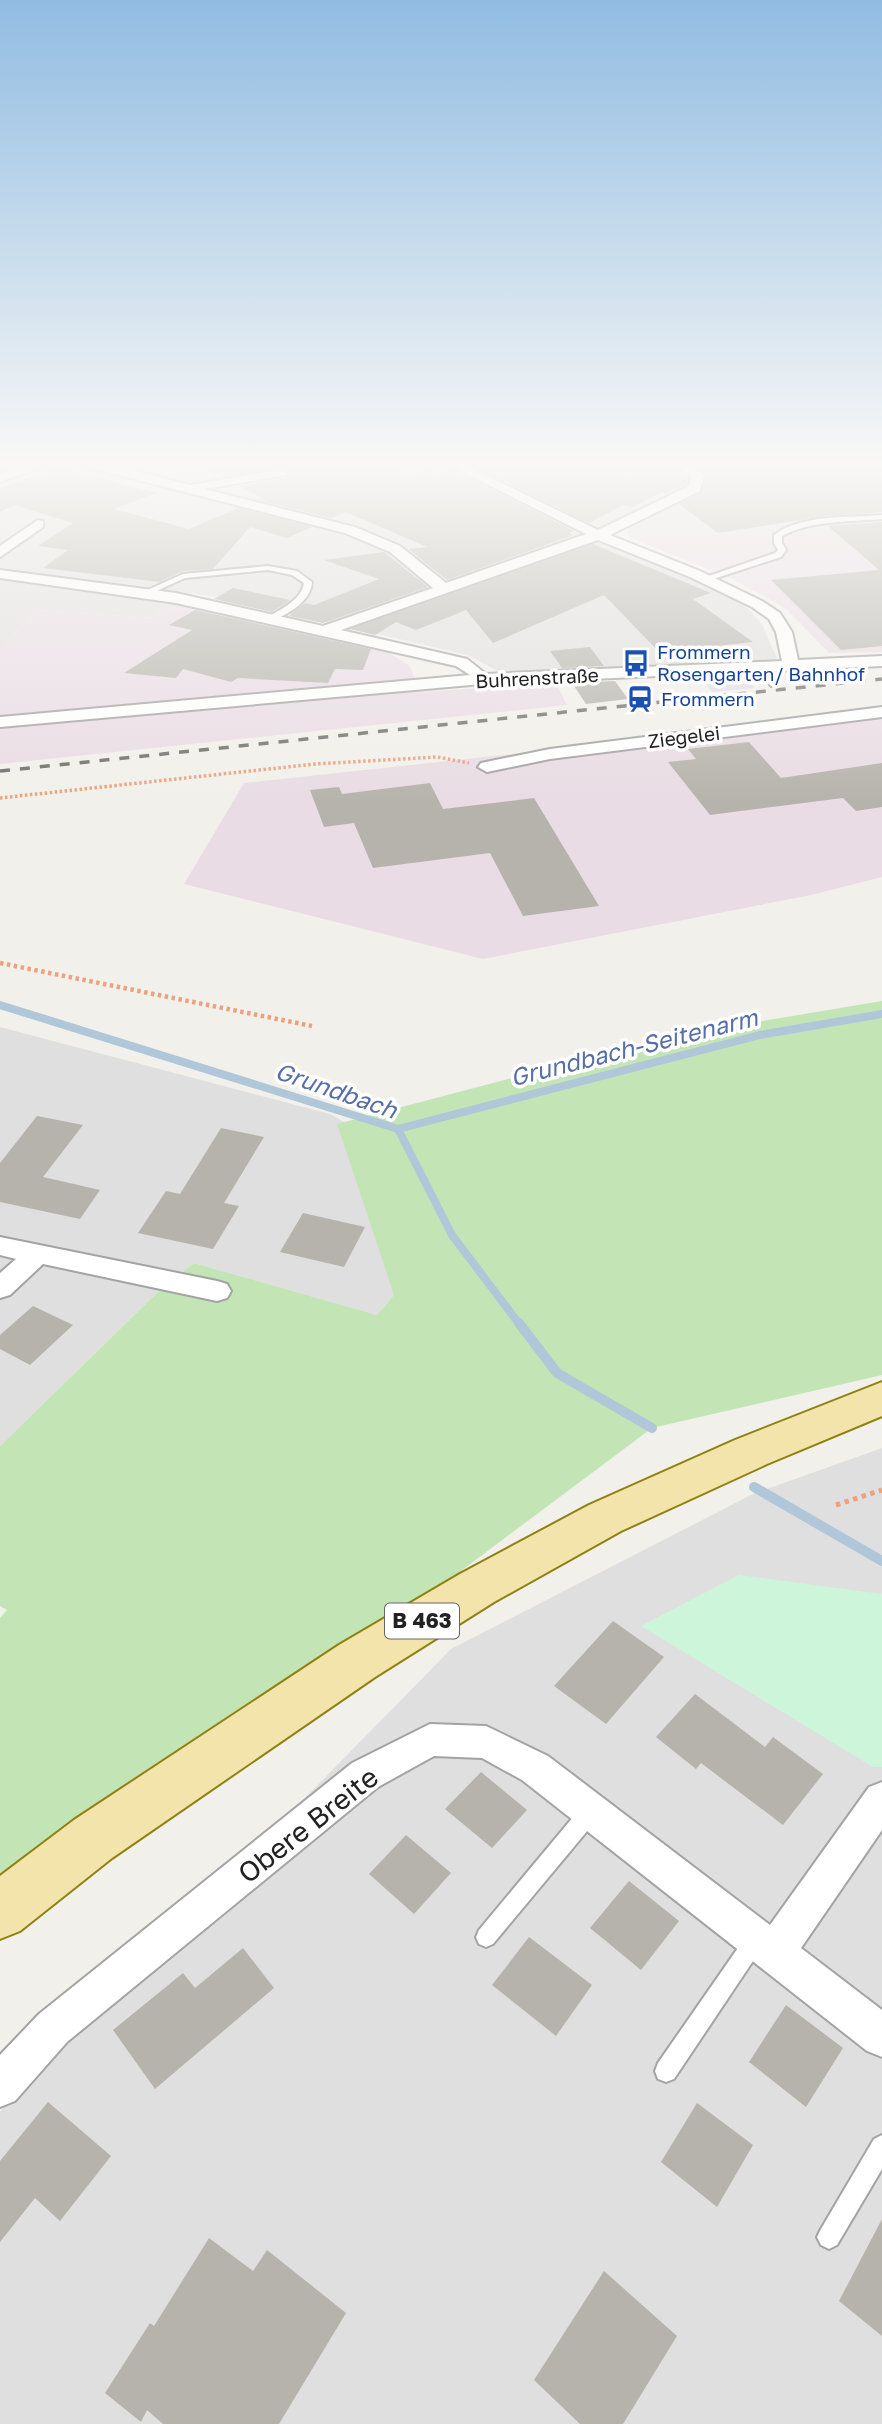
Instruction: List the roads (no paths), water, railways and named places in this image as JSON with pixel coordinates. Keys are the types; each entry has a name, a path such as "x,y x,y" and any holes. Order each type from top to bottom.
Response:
{"main road":[{"name":"B 463","path":"0,1911 93,1839 357,1661 477,1588 605,1518 751,1451 882,1398"}],"street":[{"path":"16,576 145,593 327,630 461,662 482,679"},
{"path":"428,576 442,588"},
{"path":"327,630 477,576"},
{"path":"697,576 757,604 775,616 784,632 785,650 791,666"},
{"name":"Buhrenstraße","path":"0,722 482,679 882,661"},
{"name":"Ziegelei","path":"487,767 550,754 882,712"},
{"path":"0,1246 217,1291"},
{"path":"0,1288 38,1254"},
{"name":"Obere Breite","path":"0,2086 53,2028 365,1775 430,1740 486,1742 535,1768 882,2036"},
{"path":"764,1947 882,1799"}],"lane":[{"path":"145,593 183,576"},
{"path":"272,618 299,601 309,587 308,582 299,576"},
{"path":"704,579 713,576"},
{"path":"761,667 774,684"},
{"path":"486,1937 592,1810"},
{"path":"666,2071 764,1947"},
{"path":"829,2237 882,2147"}],"waterway":[{"name":"Grundbach","path":"0,1005 398,1129"},
{"name":"Grundbach-Seitenarm","path":"398,1129 760,1035 882,1014"},
{"name":"Grundbach","path":"398,1129 452,1235 520,1325"},
{"name":"Grundbach","path":"519,1323 557,1373 652,1428"},
{"path":"754,1487 882,1561"}],"railway":[{"path":"0,771 882,679"}],"place":[{"name":"Frommern Rosengarten/ Bahnhof","path":"636,663"},
{"name":"Frommern","path":"640,699"}]}
